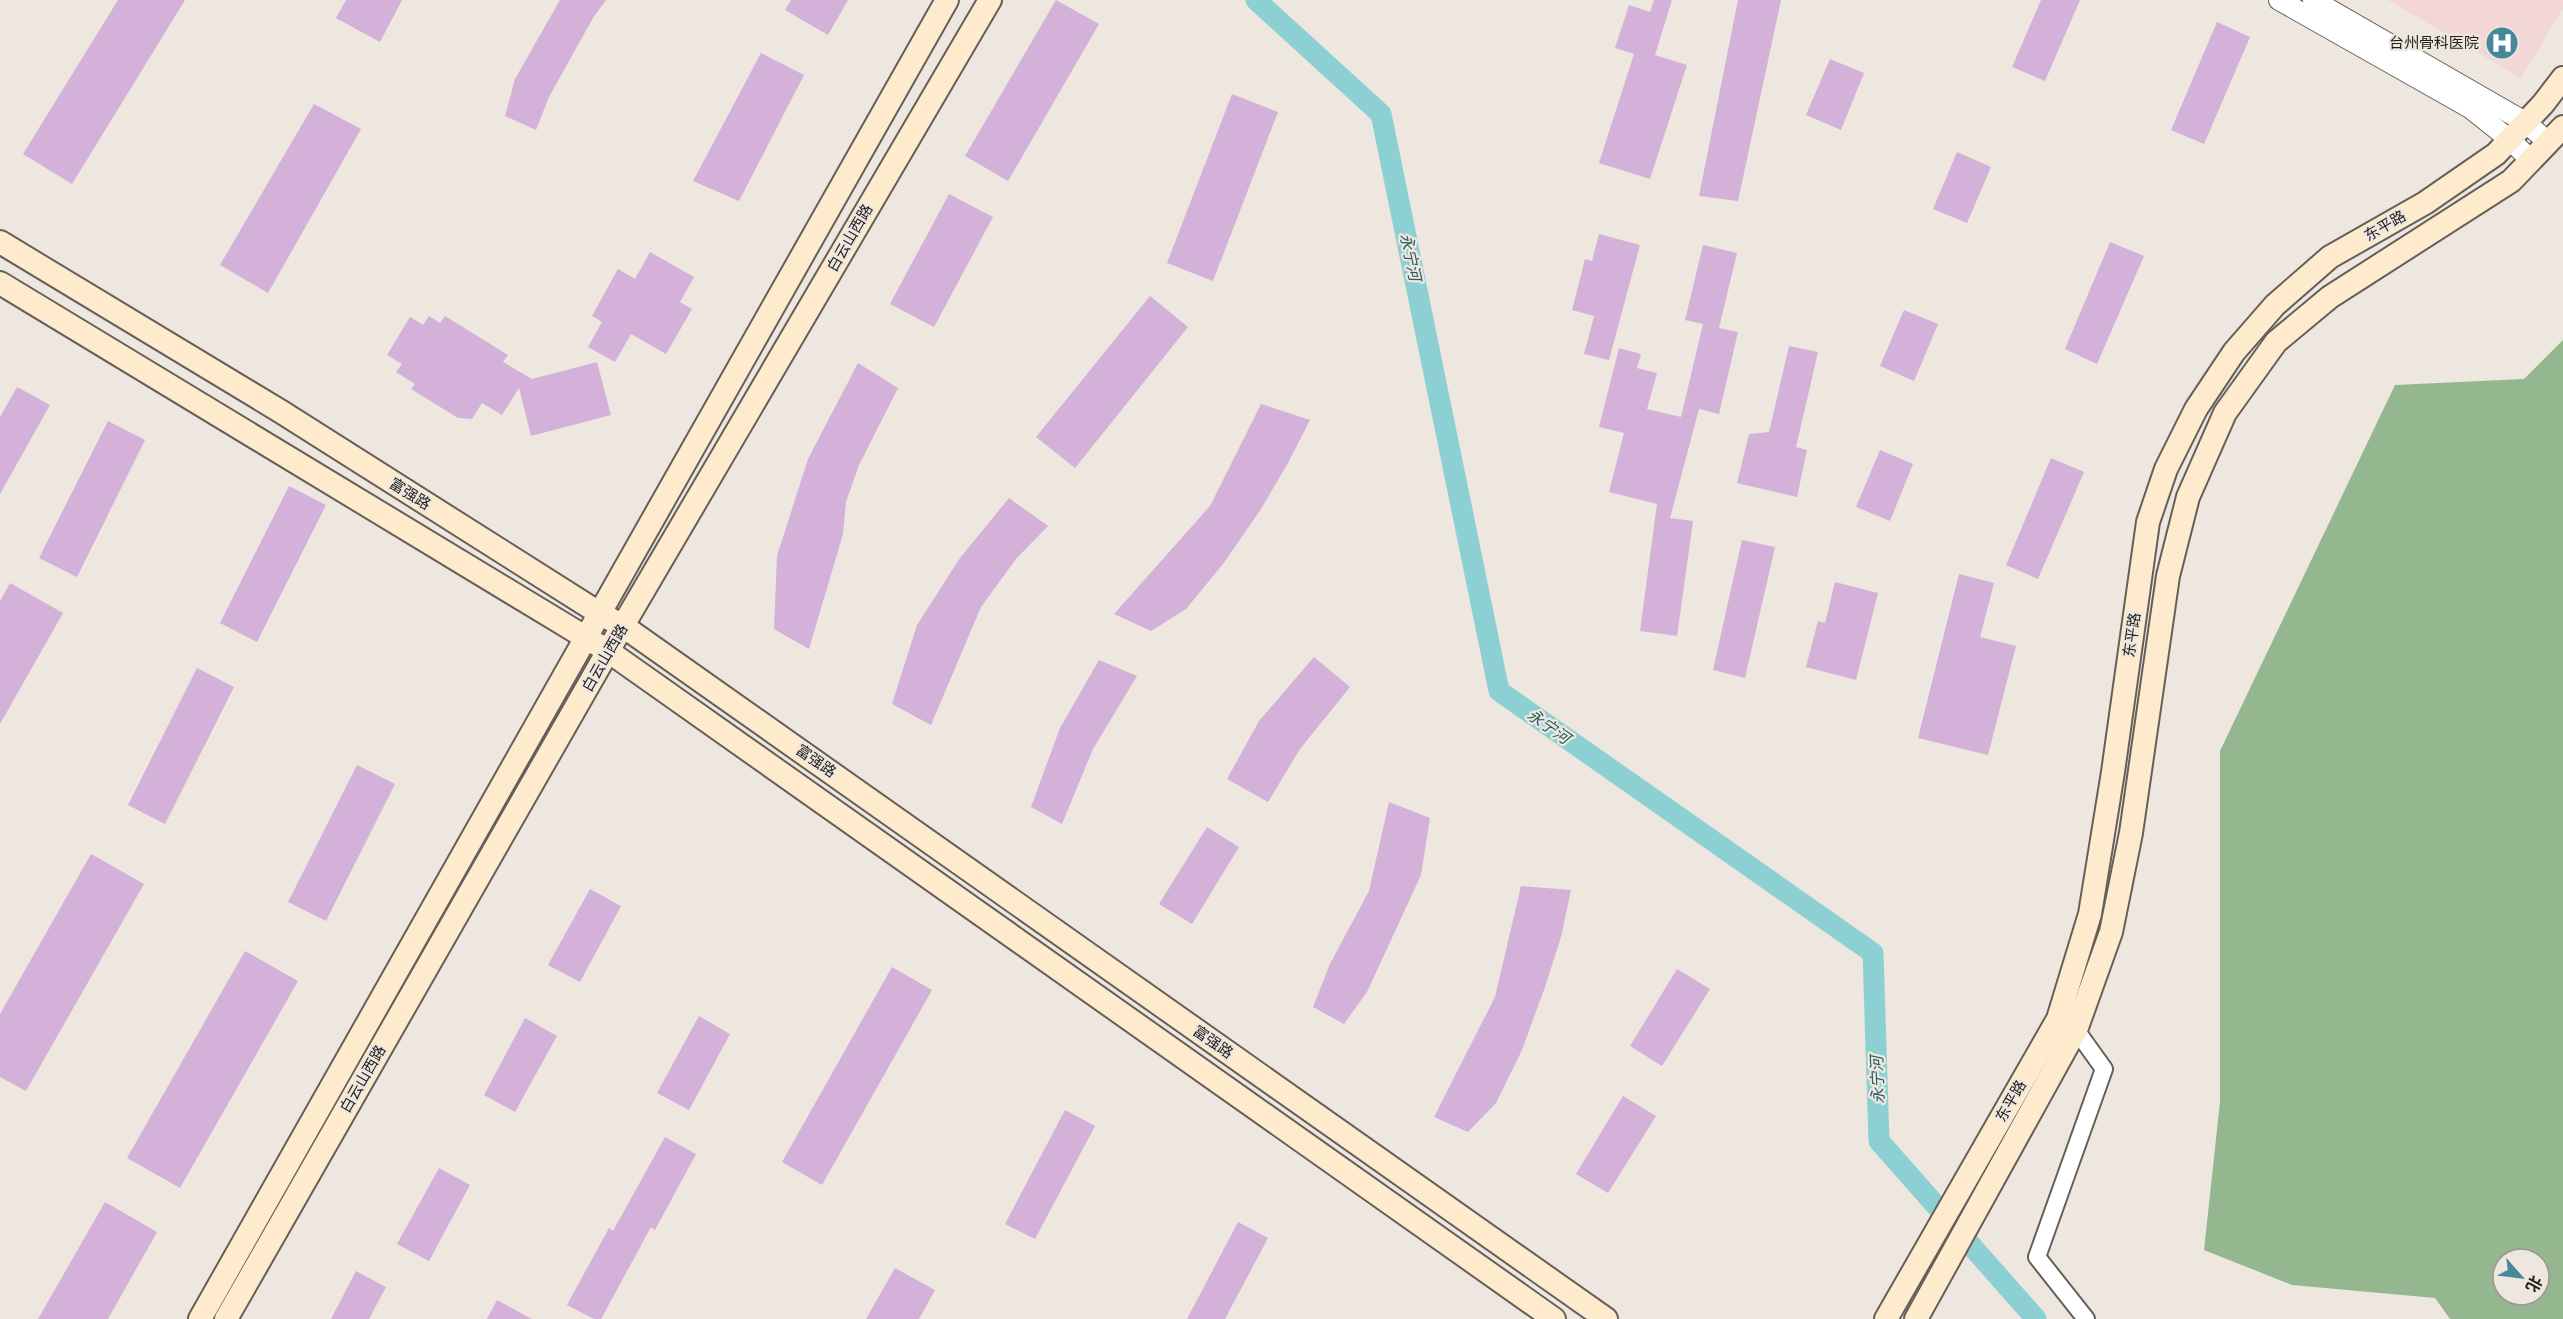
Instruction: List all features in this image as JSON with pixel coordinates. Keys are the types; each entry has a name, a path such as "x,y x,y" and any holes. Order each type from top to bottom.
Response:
{"main road":[{"name":"白云山西路","path":"200,1319 947,0"},
{"name":"白云山西路","path":"226,1319 608,651 990,0"},
{"name":"东平路","path":"1886,1319 2058,1019 2090,914 2113,772 2148,522 2166,469 2196,409 2234,352 2275,305 2331,257 2425,203 2496,153 2563,78"},
{"name":"东平路","path":"1919,1313 2076,1030 2111,932 2131,833 2168,576 2188,497 2225,413 2276,342 2330,297 2511,181 2556,135"},
{"name":"富强路","path":"0,242 280,411 623,626 1606,1319"},
{"name":"富强路","path":"0,283 608,651 1554,1319"}],"street":[{"path":"2279,0 2470,108 2531,160"},
{"path":"2313,0 2525,122 2556,135"},
{"path":"2076,1030 2104,1069 2037,1257 2086,1319"}],"shaded area":[{"name":"台州骨科医院","path":"2388,0 2563,0 2563,9 2521,78"}],"green space":[{"path":"2563,340 2563,1319 2450,1319 2435,1298 2292,1285 2204,1250 2220,1102 2220,751 2395,385 2524,379"}],"building":[{"path":"118,0 185,0 72,184 23,154"},
{"path":"346,0 402,0 380,42 336,18"},
{"path":"560,0 606,0 593,18 549,97 536,130 505,116 515,79"},
{"path":"791,0 848,0 828,35 785,10"},
{"path":"1056,0 1099,24 1008,181 965,156"},
{"path":"1654,0 1672,0 1655,55 1687,65 1650,179 1599,163 1634,54 1615,48 1629,5 1650,12"},
{"path":"1738,0 1781,0 1738,201 1699,196"},
{"path":"2041,0 2080,0 2045,81 2012,67"},
{"path":"2217,22 2250,37 2204,144 2171,130"},
{"path":"761,53 804,75 739,201 693,181"},
{"path":"1830,59 1864,73 1841,130 1806,115"},
{"path":"1232,94 1278,112 1213,281 1167,263"},
{"path":"314,104 361,129 268,293 220,265"},
{"path":"1957,152 1991,167 1967,223 1933,209"},
{"path":"949,194 993,217 934,327 890,304"},
{"path":"1599,234 1640,245 1609,360 1584,354 1594,316 1572,310 1585,259 1592,261"},
{"path":"2110,242 2144,256 2097,364 2065,349"},
{"path":"1703,245 1737,253 1719,328 1738,332 1719,414 1699,409 1670,518 1693,521 1677,636 1640,631 1657,504 1609,492 1624,433 1599,427 1619,348 1641,354 1637,368 1657,373 1647,409 1681,417 1703,324 1685,320"},
{"path":"650,252 694,277 680,302 692,309 666,354 631,334 615,362 588,347 602,322 592,316 618,269 635,279"},
{"path":"1150,296 1188,327 1075,468 1036,437"},
{"path":"1904,310 1938,324 1914,381 1880,366"},
{"path":"429,316 440,323 445,316 508,355 503,362 532,379 597,362 611,415 531,436 519,388 502,415 482,403 472,419 458,418 411,389 415,384 396,372 402,364 387,355 410,317 423,325"},
{"path":"1789,346 1818,352 1796,447 1807,450 1797,497 1737,483 1749,434 1769,432"},
{"path":"858,363 898,388 859,465 846,502 843,534 809,649 774,629 777,556 808,459"},
{"path":"17,387 50,405 0,494 0,417"},
{"path":"1261,404 1310,420 1261,509 1223,564 1186,609 1151,631 1114,614 1210,506"},
{"path":"108,421 145,440 77,577 39,558"},
{"path":"1880,450 1913,464 1890,521 1856,507"},
{"path":"2051,458 2084,472 2038,579 2006,565"},
{"path":"289,486 326,505 257,642 220,623"},
{"path":"1009,498 1048,526 1016,559 981,607 931,725 892,704 917,625 960,558"},
{"path":"1742,540 1775,547 1745,678 1713,670"},
{"path":"1959,574 1994,583 1980,637 2016,646 1988,755 1918,738"},
{"path":"1835,582 1878,593 1856,680 1806,667 1818,621 1825,623"},
{"path":"10,583 63,613 0,724 0,601"},
{"path":"1314,657 1350,687 1300,749 1268,802 1227,779 1259,721"},
{"path":"1099,660 1137,676 1093,749 1062,824 1031,807 1060,728"},
{"path":"197,668 234,687 165,824 128,805"},
{"path":"357,765 395,784 326,921 288,902"},
{"path":"1389,802 1430,818 1421,875 1367,992 1344,1024 1313,1007 1330,964 1369,891"},
{"path":"1207,827 1239,847 1192,924 1159,904"},
{"path":"91,854 144,884 26,1091 0,1077 0,1014"},
{"path":"1521,886 1571,890 1561,937 1522,1050 1496,1103 1468,1132 1434,1117 1495,997"},
{"path":"590,889 621,906 580,982 548,965"},
{"path":"245,951 298,981 180,1188 127,1158"},
{"path":"892,967 932,990 822,1185 782,1162"},
{"path":"1677,969 1710,989 1662,1066 1630,1046"},
{"path":"699,1016 730,1034 689,1110 657,1093"},
{"path":"525,1018 557,1036 515,1112 484,1095"},
{"path":"1623,1096 1656,1116 1608,1193 1576,1174"},
{"path":"1065,1110 1095,1126 1035,1239 1005,1224"},
{"path":"665,1137 696,1154 655,1230 651,1227 601,1319 594,1319 567,1305 609,1228 613,1231"},
{"path":"439,1168 470,1185 429,1261 397,1244"},
{"path":"105,1202 157,1232 108,1319 38,1319"},
{"path":"1238,1222 1268,1238 1225,1319 1187,1319"},
{"path":"895,1268 935,1290 919,1319 866,1319"},
{"path":"356,1271 386,1287 369,1319 331,1319"},
{"path":"497,1300 532,1319 487,1319"}],"waterway":[{"name":"永宁河","path":"1256,0 1381,114 1499,691 1873,953 1879,1141 2036,1319"}],"place":[{"name":"台州骨科医院","path":"2502,43"}]}
